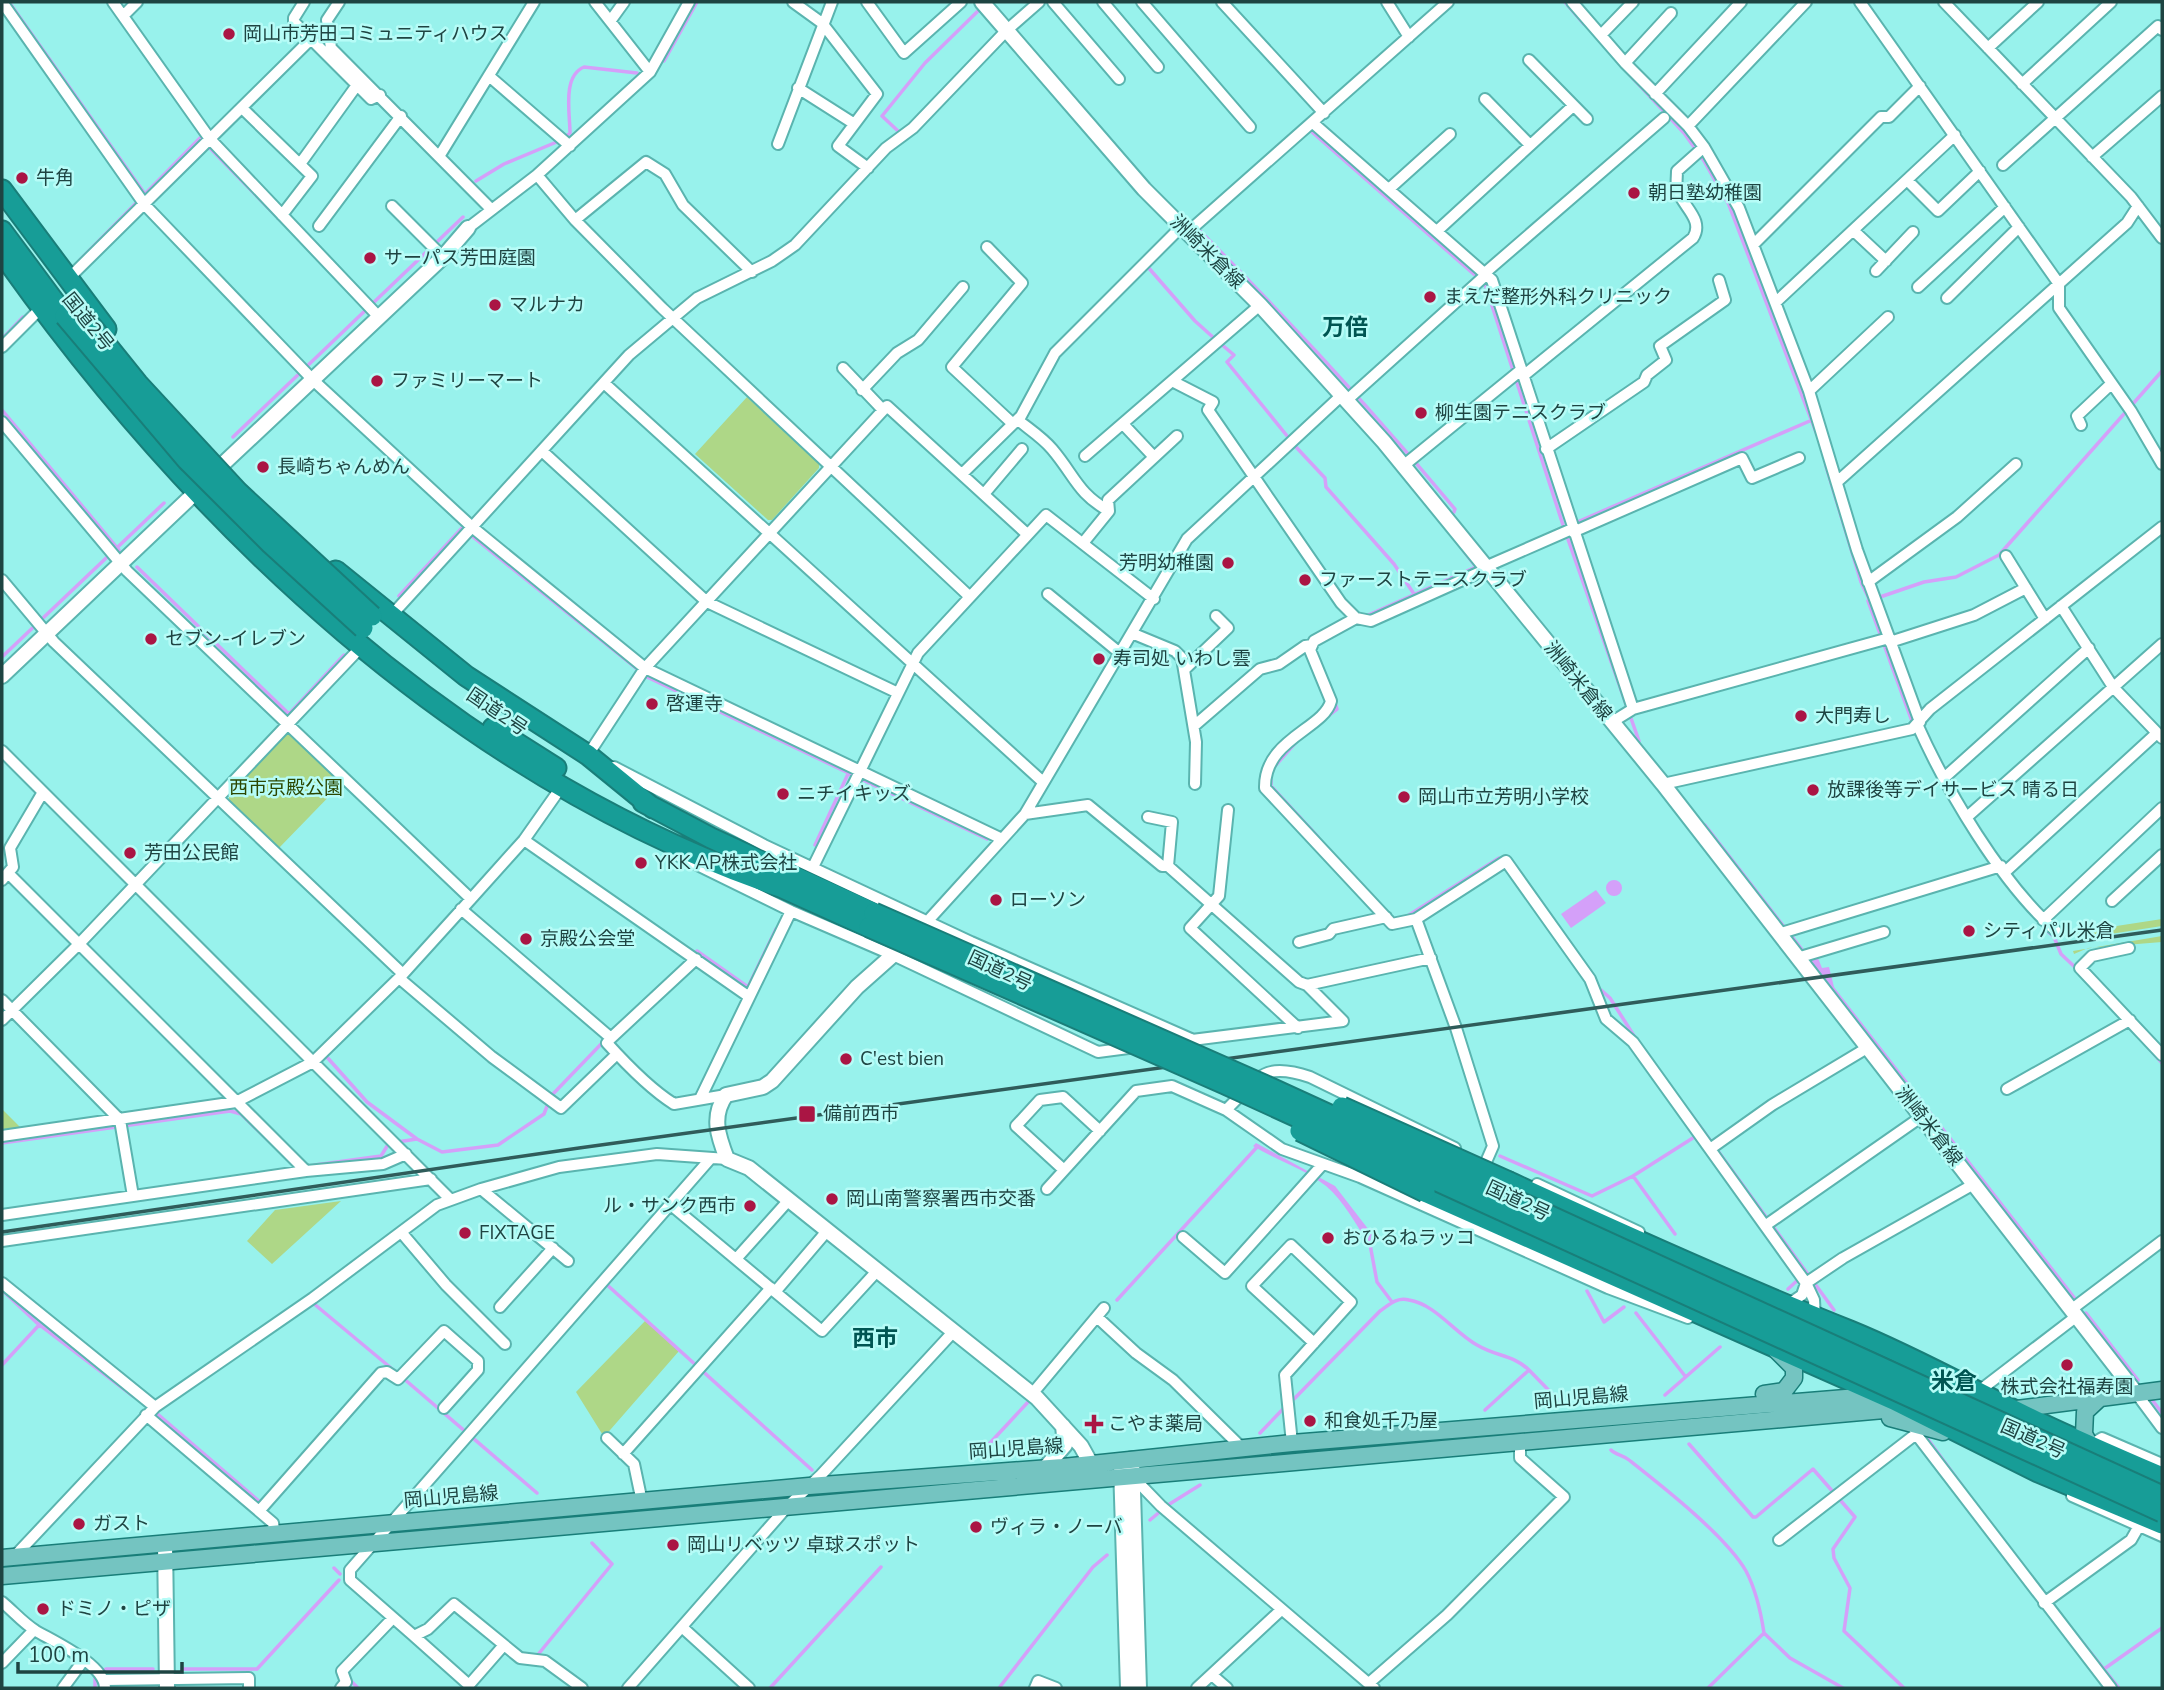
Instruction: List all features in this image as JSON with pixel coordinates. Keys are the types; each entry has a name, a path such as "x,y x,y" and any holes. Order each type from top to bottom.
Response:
{"highway":[{"path":"2,190 67,280 142,376 223,464 287,528 372,626 503,750 562,786 715,865 786,889"},
{"name":"国道2号","path":"2,209 71,312"},
{"name":"国道2号","path":"2,231 71,312 206,459 372,626 447,695 525,748 654,824 786,889 872,920 1264,1085 2162,1496"},
{"path":"2,253 41,308 118,404 196,492 372,626 466,676 588,755 653,808"},
{"name":"国道2号","path":"372,626 491,709 653,808 872,920 2162,1512"},
{"path":"1225,1084 1263,1111 1335,1151 1889,1400 1916,1423 1994,1452 2162,1524"},
{"path":"1264,1085 1318,1098 1815,1320 1888,1362 1896,1380 1889,1400"},
{"path":"1815,1320 1849,1331 1990,1402 2162,1478"},
{"path":"1990,1402 1972,1426 1994,1452"}],"main road":[{"path":"1730,1407 1757,1394 1784,1391 1790,1386 1794,1368 1771,1346"},
{"name":"岡山児島線","path":"8,1558 809,1486 1091,1464 1293,1443 1730,1407 1889,1400 1990,1402 2034,1407 2162,1390"},
{"path":"2090,1445 2084,1434 2085,1412 2100,1398"},
{"name":"岡山児島線","path":"1853,1413 1889,1400"},
{"name":"岡山児島線","path":"2,1574 166,1564 1853,1413 1916,1423 1990,1402"}],"street":[{"path":"2,2 142,200 307,374 469,530 643,671 856,774 1000,838"},
{"path":"113,2 207,142 282,215 373,311"},
{"path":"123,16 137,2"},
{"path":"304,2 294,22 371,99 380,95"},
{"path":"339,2 327,20 331,47 490,208"},
{"path":"440,155 534,2"},
{"path":"595,2 650,72"},
{"path":"611,20 624,2"},
{"path":"2,676 40,627 114,557 196,492 307,374 437,251 537,174 565,142 650,72 689,2"},
{"path":"793,2 822,23 877,94 838,146 868,168"},
{"path":"778,144 832,2"},
{"path":"867,2 904,52 961,2"},
{"name":"洲崎米倉線","path":"982,2 1144,189 1349,396 1409,461 1486,568 1784,932 1867,1048 2136,1393"},
{"path":"2,1020 221,798 289,725 372,626 469,530 638,347 714,288 752,272 795,245 886,148 913,128 1007,30 1039,2"},
{"path":"1053,2 1119,79"},
{"path":"1103,2 1158,67"},
{"path":"1142,2 1250,127"},
{"path":"1222,2 1324,114"},
{"path":"1387,2 1409,37"},
{"path":"962,474 1015,422 1055,353 1185,229 1324,114 1448,2"},
{"path":"1601,35 1633,2"},
{"path":"1656,94 1741,2"},
{"path":"1688,126 1806,2"},
{"path":"1860,2 2059,284 2059,308 2129,409 2162,464"},
{"path":"1944,2 2138,206 2162,238"},
{"path":"1988,48 2038,2"},
{"path":"2022,84 2111,2"},
{"path":"1576,4 1625,63 1688,126 1700,150 1739,208 1810,391 1886,640 1919,723 1967,817 2017,891 2056,931"},
{"path":"1625,63 1671,13"},
{"path":"2003,164 2158,26 2162,30"},
{"path":"67,280 142,200 207,142 310,40"},
{"path":"1529,60 1587,119"},
{"path":"489,76 565,142"},
{"path":"300,164 357,85"},
{"path":"1754,244 1881,117 1889,117 1920,86"},
{"path":"798,88 853,123"},
{"path":"2092,157 2162,96"},
{"path":"1485,99 1530,145"},
{"path":"1437,231 1573,106"},
{"path":"242,108 312,176 282,215"},
{"path":"319,226 401,116"},
{"path":"693,957 609,1037 607,1043 674,1104 763,1087 772,1081 857,987 928,921 1000,838 1025,814 1134,634 1187,539 1664,118"},
{"path":"1313,123 1437,231 1484,276 1546,449 1629,711"},
{"path":"1389,189 1450,134"},
{"path":"1776,302 1840,242 1855,232 1955,135"},
{"path":"1409,461 1693,238 1697,231 1696,220 1677,189 1677,171 1700,150"},
{"path":"575,220 646,162 664,174 683,205 752,272"},
{"path":"1908,181 1938,211 1980,171"},
{"path":"537,174 575,220 673,319 969,596"},
{"path":"392,206 437,251"},
{"path":"1918,287 2005,206"},
{"path":"1838,482 2127,223 2138,206"},
{"path":"1947,298 2019,226"},
{"path":"1855,232 1886,261"},
{"path":"1876,271 1913,232"},
{"path":"987,247 1022,283 951,367 1015,422 1049,446 1070,471 1081,493 1109,511"},
{"path":"1546,449 1644,382 1647,374 1666,360 1660,346 1724,300 1718,280"},
{"path":"862,390 897,353 918,340 963,287"},
{"path":"1086,456 1260,305"},
{"path":"2,347 41,308"},
{"path":"1810,391 1888,317"},
{"path":"843,368 883,410"},
{"path":"1174,382 1213,402 1208,410 1341,603 1358,619 1371,621 1570,529 1742,458 1752,478 1799,458"},
{"path":"604,383 1043,782"},
{"path":"2081,425 2077,416 2110,385"},
{"path":"1027,534 887,406 643,671 588,755 813,867 1194,1040"},
{"path":"2,422 114,557 471,899"},
{"path":"1122,424 1154,457"},
{"path":"1083,543 1109,511 1108,500 1177,436"},
{"path":"984,494 1022,449"},
{"path":"542,451 707,602 896,692"},
{"path":"1868,582 1966,510 2016,464"},
{"path":"813,867 896,692 918,653 1046,515 1154,599"},
{"path":"1662,784 1912,729 1930,709 2162,527"},
{"path":"2006,556 2045,619"},
{"path":"2,580 40,627 221,798 401,976 547,1100 561,1108 617,1054"},
{"path":"1612,722 1629,711 1974,615 2026,588"},
{"path":"1048,594 1121,654"},
{"path":"1784,932 2003,869 2160,736 2113,687 2061,606"},
{"path":"1184,670 1228,628 1216,615"},
{"path":"1358,619 1314,641 1310,650 1331,701 1329,710 1297,732 1267,767 1265,782 1392,924 1416,919 1506,861 1590,979 1606,1019 1633,1042 1770,1223 1806,1279 1814,1300 1815,1320"},
{"path":"1134,634 1175,651 1182,658 1194,726 1195,784"},
{"path":"1967,817 2162,644"},
{"path":"1194,726 1260,669 1279,664 1305,646 1312,645"},
{"path":"1945,777 2088,648"},
{"path":"2,751 450,1199"},
{"path":"2,1136 120,1124 236,1102 313,1062 401,976 471,899 524,840 562,786 622,827 791,911 893,955 1098,1052 1343,1021 1307,985 1299,982 1168,866 1162,866 1088,805 1025,814"},
{"path":"43,792 10,848 13,867 5,877 79,944 303,1168"},
{"path":"2043,920 2162,808"},
{"path":"1228,810 1219,895 1190,928 1298,1028"},
{"path":"1148,817 1172,822 1168,866"},
{"path":"524,840 748,996"},
{"path":"2112,901 2162,855"},
{"path":"461,909 609,1037"},
{"path":"700,1099 791,911"},
{"path":"1299,942 1329,934 1333,929 1386,917"},
{"path":"1416,919 1493,1146 1486,1162"},
{"path":"1803,957 1884,932"},
{"path":"2129,948 2092,956 2080,968 2127,1022 2160,1049"},
{"path":"1307,985 1431,958"},
{"path":"2,1000 120,1124 133,1196"},
{"path":"2007,1089 2127,1022"},
{"path":"1713,1147 1772,1105 1867,1048"},
{"path":"1226,1110 1267,1071 1285,1069 1310,1077 1486,1162 1619,1220 1667,1248 1680,1261"},
{"path":"1047,1189 1136,1091 1172,1086 1226,1110 1316,1172 1414,1199 1608,1288 1672,1313 1744,1335"},
{"path":"726,1094 716,1116 718,1136 727,1159"},
{"path":"1064,1170 1016,1126 1040,1100 1063,1097 1100,1131"},
{"path":"1770,1223 1922,1117"},
{"path":"1414,1199 1441,1140"},
{"path":"2,1215 303,1168 383,1164 398,1146"},
{"path":"2,1574 8,1558 151,1411 450,1199 559,1167 645,1155 669,1154 727,1159 749,1168 1032,1394 1061,1422 1091,1464 1092,1481"},
{"path":"504,1644 469,1685 350,1580 350,1570 711,1158"},
{"path":"1183,1237 1225,1273 1316,1172"},
{"path":"2,1241 431,1179"},
{"path":"1806,1279 1974,1184"},
{"path":"481,1189 568,1261"},
{"path":"737,1259 788,1201"},
{"path":"671,1205 822,1331 877,1271"},
{"path":"623,1454 827,1231"},
{"path":"401,1232 446,1285 505,1344"},
{"path":"1990,1402 2075,1312 2162,1241"},
{"path":"1293,1443 1285,1375 1314,1343 1351,1302 1291,1245 1252,1286 1314,1343"},
{"path":"499,1307 553,1248"},
{"path":"1784,1306 1796,1301 1806,1290 1806,1279"},
{"path":"2,1283 151,1411 260,1510 273,1523 275,1534"},
{"path":"1032,1394 1101,1312 1136,1353 1173,1380 1242,1448"},
{"path":"260,1510 381,1373 401,1376 444,1331 478,1361 478,1370 444,1408"},
{"path":"628,1688 788,1507 954,1331"},
{"path":"2136,1393 2162,1428"},
{"path":"1045,1468 1065,1445 1061,1422"},
{"path":"1779,1540 1838,1496 1916,1423 2111,1688"},
{"path":"607,1438 634,1464 642,1502"},
{"path":"2090,1445 2102,1438 2162,1464"},
{"path":"1128,1478 1371,1686 1447,1615 1564,1497 1520,1458 1520,1443"},
{"path":"1127,1459 1139,1688"},
{"path":"2038,1472 2072,1496 2162,1536"},
{"path":"1128,1478 1128,1688"},
{"path":"2047,1601 2131,1539 2139,1526"},
{"path":"165,1544 167,1683"},
{"path":"2,1602 34,1630 83,1661 102,1678 167,1683 249,1678 249,1688"},
{"path":"414,1636 428,1629 454,1604 520,1658 545,1661 582,1688"},
{"path":"1197,1688 1281,1610"},
{"path":"341,1688 346,1682 342,1671 393,1618"},
{"path":"682,1628 749,1688"},
{"path":"2,1663 34,1630"},
{"path":"63,1688 83,1661"},
{"path":"1212,1675 1227,1688"},
{"path":"1035,1688 1038,1681 1056,1688"}],"green space":[{"path":"747,397 819,464 819,468 772,520 768,520 695,454"},
{"name":"西市京殿公園","path":"290,731 343,782 278,849 229,802 229,794"},
{"path":"2162,919 2162,926 2078,939 2077,936 2058,935"},
{"path":"2162,936 2162,942 2093,948"},
{"path":"2,1109 22,1129 2,1132"},
{"path":"341,1201 272,1264 247,1241 275,1210"},
{"path":"646,1320 679,1351 604,1437 576,1392"}],"shaded area":[{"path":"1614,880 1620,882 1620,894 1614,896 1608,894 1606,888 1608,882"},
{"path":"1596,890 1606,903 1571,928 1561,914"},
{"path":"1818,958 1822,968 1829,967 1834,987 1831,990 1808,961"},
{"path":"1256,1143 1335,1186 1372,1234 1369,1244 1344,1206 1326,1186 1253,1146"}],"waterway":[{"path":"9,2 145,194"},
{"path":"664,61 697,2"},
{"path":"1565,2 1584,24"},
{"path":"898,131 882,116 925,63 979,10"},
{"path":"565,137 570,133 570,87 577,72 584,67 637,73"},
{"path":"1629,74 1684,133 1704,161 1729,205 1816,432"},
{"path":"1312,132 1485,284 1564,528 1639,741"},
{"path":"80,260 200,138 284,224"},
{"path":"476,181 504,164 559,141"},
{"path":"233,437 463,217"},
{"path":"1199,230 1362,402 1455,509 1454,512"},
{"path":"1147,266 1195,321 1215,339"},
{"path":"2,339 23,317"},
{"path":"1221,344 1234,355 1227,362 1288,437"},
{"path":"1880,597 1924,582 1956,577 1999,555 2162,371"},
{"path":"2,410 119,550"},
{"path":"1575,523 1812,420"},
{"path":"1296,447 1325,478 1326,487 1394,564 1414,594"},
{"path":"1826,466 1861,582 1870,601"},
{"path":"2,657 164,503"},
{"path":"399,596 462,528 647,677 987,839"},
{"path":"1447,529 1476,567"},
{"path":"1366,616 1478,566"},
{"path":"137,567 289,714 344,655"},
{"path":"1868,601 1913,724"},
{"path":"1328,716 1337,709 1334,700"},
{"path":"1275,766 1297,741"},
{"path":"815,845 848,774"},
{"path":"1271,780 1271,786 1318,837"},
{"path":"1705,825 1785,928"},
{"path":"1409,915 1499,858"},
{"path":"693,955 697,951 748,987 776,929"},
{"path":"2045,929 2054,937 2061,954 2078,970"},
{"path":"1790,934 1813,964"},
{"path":"1831,986 2076,1300"},
{"path":"1601,990 1610,998 1636,1039"},
{"path":"326,1056 367,1102 417,1139 442,1152 498,1145 544,1114 551,1096 605,1040"},
{"path":"2149,1048 2162,1063"},
{"path":"1688,1110 1834,1310"},
{"path":"2,1143 230,1111 241,1114 296,1167"},
{"path":"1633,1176 1696,1136"},
{"path":"397,1142 417,1139"},
{"path":"315,1165 381,1156 389,1143"},
{"path":"1117,1300 1258,1146"},
{"path":"1500,1156 1592,1196 1633,1176 1675,1234"},
{"path":"1369,1239 1377,1282 1392,1302"},
{"path":"1788,1289 1800,1278"},
{"path":"605,1283 812,1470"},
{"path":"2,1290 36,1322 133,1396"},
{"path":"1587,1291 1604,1322 1624,1307"},
{"path":"1294,1399 1380,1311 1401,1299 1428,1307 1477,1345 1517,1361 1529,1370"},
{"path":"313,1303 397,1373"},
{"path":"1636,1313 1685,1376"},
{"path":"2086,1313 2138,1380"},
{"path":"2,1365 40,1324"},
{"path":"1665,1395 1720,1347"},
{"path":"1485,1410 1529,1370 1563,1405"},
{"path":"403,1378 537,1493"},
{"path":"990,1443 1029,1401"},
{"path":"2153,1401 2162,1413"},
{"path":"1260,1433 1283,1409"},
{"path":"154,1411 260,1502"},
{"path":"1927,1438 1963,1487"},
{"path":"1689,1444 1753,1517 1813,1469 1855,1517 1833,1549 1834,1558 1850,1588 1844,1631 1904,1688"},
{"path":"1611,1450 1629,1460 1675,1497 1737,1557 1753,1586 1764,1633 1790,1658 1843,1688"},
{"path":"1150,1520 1200,1485"},
{"path":"536,1657 612,1564 592,1543"},
{"path":"999,1688 1093,1567 1107,1555"},
{"path":"770,1688 881,1567"},
{"path":"334,1568 340,1574"},
{"path":"182,1669 257,1669 339,1580"},
{"path":"2063,1618 2119,1688"},
{"path":"2104,1669 2162,1628"},
{"path":"1708,1688 1764,1633"},
{"path":"95,1688 95,1674 106,1669 153,1669"},
{"path":"350,1680 358,1688"}],"railway":[{"path":"2,1232 579,1148 2162,930"}],"place":[{"name":"岡山市芳田コミュニティハウス","path":"229,34"},
{"name":"牛角","path":"22,178"},
{"name":"朝日塾幼稚園","path":"1634,193"},
{"name":"サーパス芳田庭園","path":"370,258"},
{"name":"まえだ整形外科クリニック","path":"1430,297"},
{"name":"マルナカ","path":"495,305"},
{"name":"ファミリーマート","path":"377,381"},
{"name":"柳生園テニスクラブ","path":"1421,413"},
{"name":"長崎ちゃんめん","path":"263,467"},
{"name":"芳明幼稚園","path":"1228,563"},
{"name":"ファーストテニスクラブ","path":"1305,580"},
{"name":"セブン-イレブン","path":"151,639"},
{"name":"寿司処 いわし雲","path":"1099,659"},
{"name":"啓運寺","path":"652,704"},
{"name":"大門寿し","path":"1801,716"},
{"name":"放課後等デイサービス 晴る日","path":"1813,790"},
{"name":"ニチイキッズ","path":"783,794"},
{"name":"岡山市立芳明小学校","path":"1404,797"},
{"name":"芳田公民館","path":"130,853"},
{"name":"YKK AP株式会社","path":"641,863"},
{"name":"ローソン","path":"996,900"},
{"name":"シティパル米倉","path":"1969,931"},
{"name":"京殿公会堂","path":"526,939"},
{"name":"C'est bien","path":"846,1059"},
{"name":"備前西市","path":"807,1114"},
{"name":"岡山南警察署西市交番","path":"832,1199"},
{"name":"ル・サンク西市","path":"750,1206"},
{"name":"FIXTAGE","path":"465,1233"},
{"name":"おひるねラッコ","path":"1328,1238"},
{"name":"株式会社福寿園","path":"2067,1365"},
{"name":"和食処千乃屋","path":"1310,1421"},
{"name":"こやま薬局","path":"1094,1424"},
{"name":"ガスト","path":"79,1524"},
{"name":"ヴィラ・ノーバ","path":"976,1527"},
{"name":"岡山リベッツ 卓球スポット","path":"673,1545"},
{"name":"ドミノ・ピザ","path":"43,1609"}],"district":[{"name":"万倍","path":"1345,327"},
{"name":"西市","path":"875,1338"},
{"name":"米倉","path":"1954,1381"}]}
